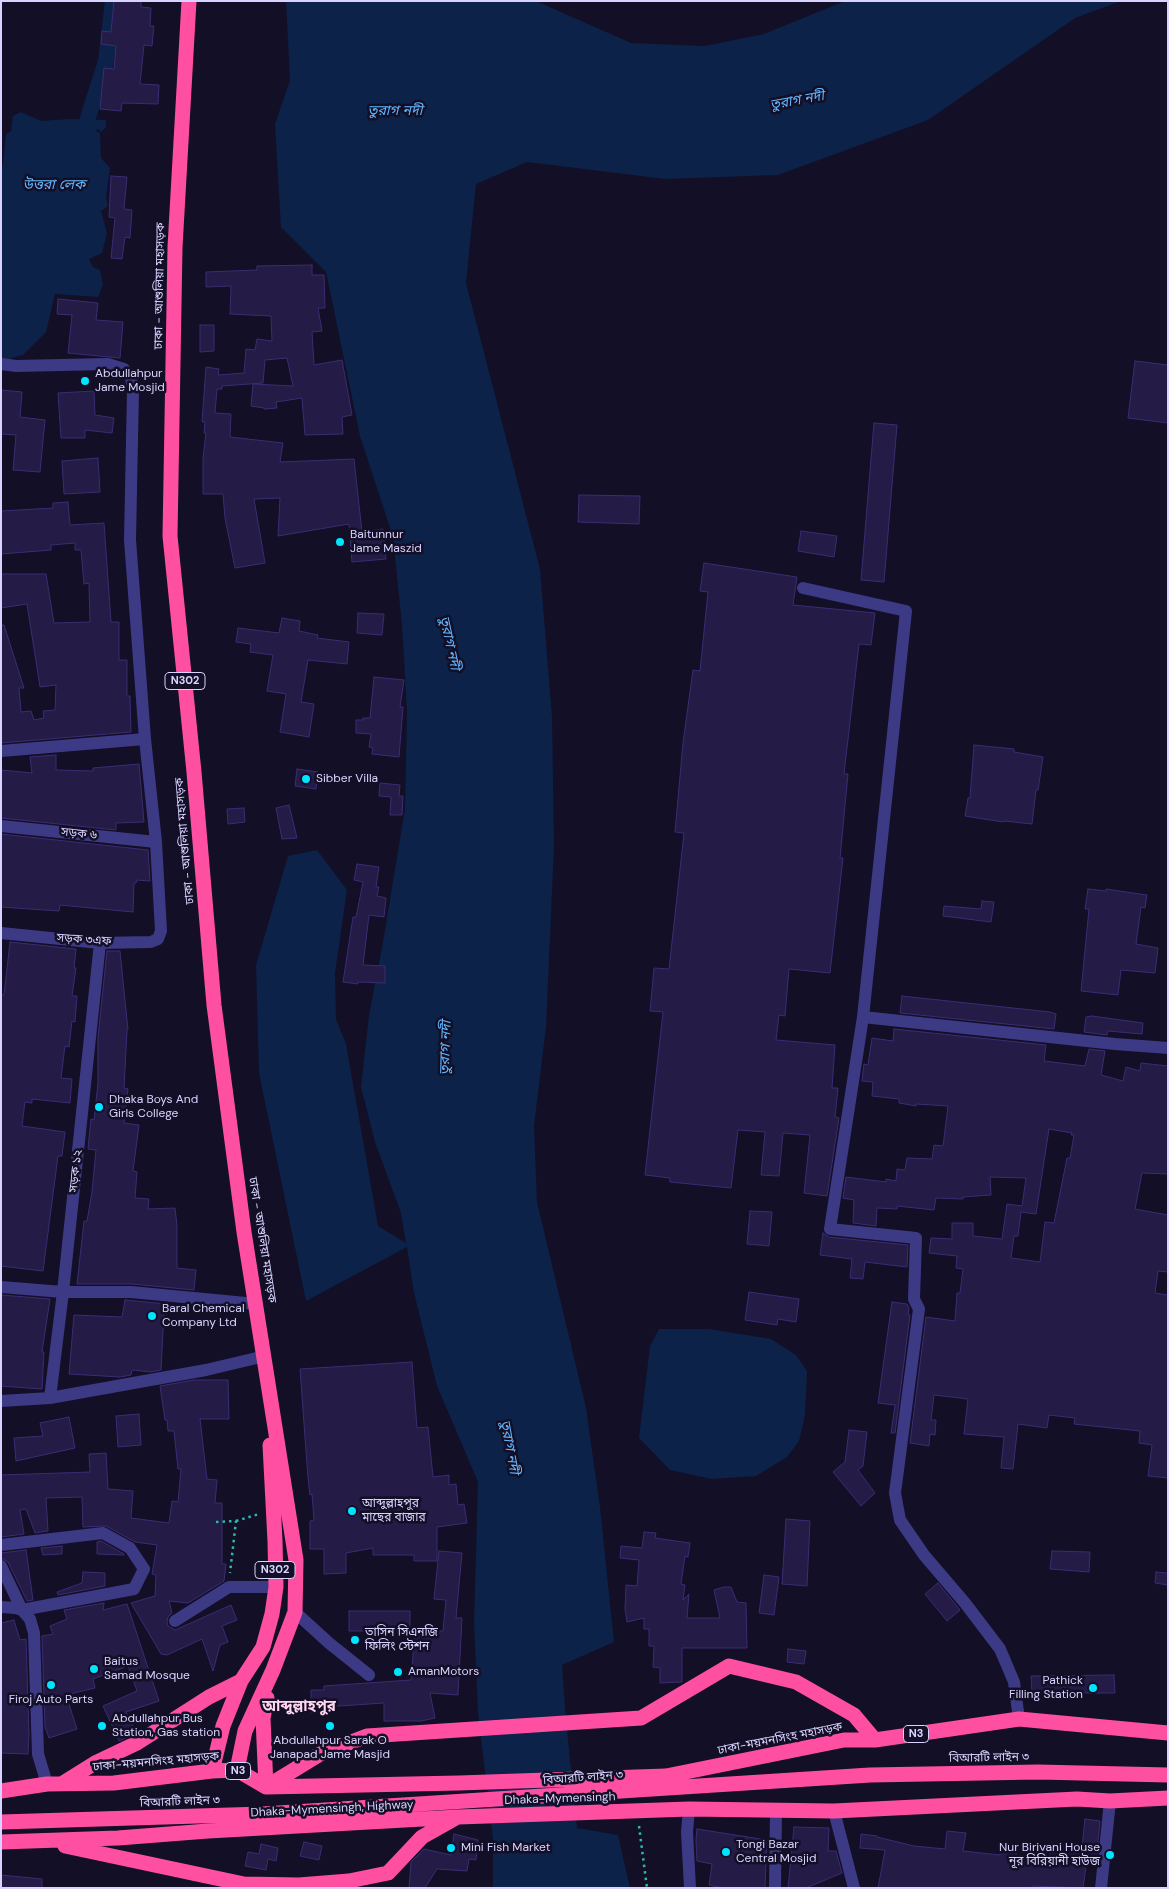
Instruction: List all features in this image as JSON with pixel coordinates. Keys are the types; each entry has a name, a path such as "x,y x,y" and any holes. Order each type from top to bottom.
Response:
{"highway":[{"name":"ঢাকা - আশুলিয়া মহাসড়ক","path":"189,1 175,247 170,536 194,772 214,1005 244,1232 296,1560 295,1612 273,1670 245,1731 237,1770"},
{"name":"N302","path":"212,1772 223,1726 241,1681 263,1647 272,1614 276,1587 265,1356"},
{"path":"266,1787 320,1754 367,1736 641,1718 729,1666 796,1682 854,1715 875,1740"},
{"name":"ঢাকা - আশুলিয়া মহাসড়ক","path":"266,1787 263,1718 273,1670"},
{"path":"54,1784 137,1743 208,1697 241,1681"},
{"name":"ঢাকা-ময়মনসিংহ মহাসড়ক","path":"666,1776 844,1740 875,1740 1019,1719 1168,1733"},
{"name":"ঢাকা-ময়মনসিংহ মহাসড়ক","path":"1,1791 54,1784 114,1783 237,1770 266,1787"},
{"name":"বিআরটি লাইন ৩","path":"1,1822 263,1814 870,1775 1038,1772 1168,1775"},
{"name":"Dhaka-Mymensingh","path":"266,1787 666,1776"},
{"path":"689,1809 834,1811 1077,1799 1110,1801 1168,1798"},
{"name":"Dhaka-Mymensingh","path":"458,1817 689,1809"},
{"path":"1,1842 36,1840 244,1884 299,1885 349,1881 388,1873 422,1837 458,1817"},
{"name":"Dhaka-Mymensingh, Highway","path":"36,1840 118,1838 458,1817"}],"street":[{"path":"1,364 16,366 108,364 124,368 131,377 133,390 130,540 156,842"},
{"path":"803,588 906,611 863,1018 830,1229 916,1238 914,1299 919,1309 895,1493 900,1520 924,1555 965,1603 1000,1649 1014,1682 1019,1719"},
{"path":"1,751 146,739"},
{"name":"সড়ক ৬","path":"1,826 156,842"},
{"name":"সড়ক ৩এফ","path":"1,933 100,943 151,942 158,940 161,931 156,842"},
{"name":"সড়ক ১২","path":"50,1398 100,943"},
{"path":"863,1018 1168,1048"},
{"path":"1,1287 63,1292 131,1292 256,1304"},
{"path":"1,1401 50,1398 206,1370 265,1356"},
{"path":"1,1545 103,1533 130,1548 144,1569 134,1589 22,1610 1,1607"},
{"path":"1,1566 22,1610 30,1619 34,1633 38,1754 54,1784"},
{"path":"175,1621 229,1587 276,1587"},
{"path":"295,1612 329,1643 369,1675"},
{"path":"1101,1888 1110,1801"},
{"path":"689,1809 687,1832 690,1888"},
{"path":"775,1888 776,1810"},
{"path":"834,1811 854,1888"}],"path":[{"path":"216,1522 236,1521 273,1510"},
{"path":"229,1587 236,1521"},
{"path":"637,1812 647,1888"}],"water":[{"name":"তুরাগ নদী","path":"286,1 536,1 631,43 705,46 764,34 845,1 1121,1 1075,18 928,120 778,175 665,179 527,162 476,184 466,283 540,569 552,716 554,846 546,1027 534,1126 537,1202 586,1408 600,1507 614,1642 562,1665 566,1720 577,1828 618,1835 630,1888 493,1888 493,1840 478,1712 474,1623 478,1482 437,1386 414,1293 407,1247 306,1301 259,1073 256,965 288,856 317,850 347,890 335,973 336,1019 346,1044 378,1226 406,1243 401,1213 375,1142 361,1087 369,1015 405,809 407,710 402,625 393,537 360,436 326,272 281,227 275,124 290,80"},
{"name":"উত্তরা লেক","path":"21,112 41,121 69,119 106,120 106,127 101,132 98,129 96,131 100,133 101,158 110,168 106,197 108,206 101,211 107,233 102,253 89,259 93,267 100,270 103,285 98,297 55,294 46,332 23,355 1,361 1,166 3,166 6,134 11,131 13,116"},
{"path":"659,1329 709,1329 771,1339 796,1355 807,1371 805,1415 799,1441 787,1457 756,1476 712,1479 670,1470 639,1438 650,1346"}],"building":[{"path":"114,1 141,1 141,7 151,8 150,26 154,26 152,46 144,45 140,84 159,85 158,104 122,103 121,111 100,109 104,68 114,69 116,46 101,44 102,31 111,32"},
{"path":"111,176 127,177 124,209 132,210 130,238 125,237 122,259 111,258 115,218 109,217"},
{"path":"312,265 312,275 324,275 325,308 318,308 322,331 312,332 314,365 342,360 352,415 342,417 343,434 305,435 302,398 276,402 277,408 264,409 251,406 253,384 293,386 287,358 265,360 263,383 222,386 222,389 217,389 215,413 231,414 230,437 283,443 280,462 354,459 362,532 383,529 386,559 352,562 349,524 278,536 280,498 254,499 265,563 235,568 225,518 223,494 203,494 203,458 206,433 204,433 205,422 202,422 206,367 219,369 218,375 244,373 246,349 255,350 257,339 272,341 271,316 230,314 231,286 206,287 206,272 257,270 257,266"},
{"path":"58,299 98,303 96,320 123,322 120,358 68,353 72,315 57,314"},
{"path":"200,325 214,325 214,351 200,352"},
{"path":"1135,361 1168,365 1168,423 1128,418"},
{"path":"1,390 22,392 20,417 45,420 40,472 13,470 16,435 1,434"},
{"path":"94,391 95,415 114,418 112,433 85,430 85,438 61,438 58,393"},
{"path":"874,423 897,425 884,582 861,580"},
{"path":"98,458 100,492 64,494 62,461"},
{"path":"579,495 640,496 639,524 578,522"},
{"path":"68,502 70,525 104,523 111,622 119,622 119,660 127,660 127,696 130,696 131,732 1,743 1,625 4,625 24,688 19,688 21,712 31,711 34,720 44,718 43,711 55,710 56,685 40,687 27,604 1,608 1,574 46,574 54,623 90,622 89,583 84,584 81,550 75,550 75,543 51,545 51,550 1,554 1,511 53,508 53,503"},
{"path":"801,531 837,536 834,557 798,551"},
{"path":"704,563 797,577 793,605 875,613 871,645 859,644 844,774 848,774 840,858 843,858 830,973 789,969 785,1016 779,1015 776,1040 835,1045 832,1088 838,1088 835,1117 839,1118 827,1196 804,1193 810,1135 783,1133 779,1176 761,1175 765,1132 738,1130 731,1188 670,1182 670,1178 645,1175 663,1012 650,1011 654,968 669,969 684,833 675,832 683,743 693,670 700,671 708,592 700,591"},
{"path":"358,613 384,614 382,635 357,633"},
{"path":"282,618 300,621 299,631 318,635 317,638 349,642 347,664 308,660 301,702 314,704 309,737 280,732 286,694 267,691 273,655 250,652 251,644 236,642 238,628 279,633"},
{"path":"374,677 404,680 400,707 403,707 399,757 372,754 373,748 369,747 371,734 356,733 356,720 370,718"},
{"path":"974,745 1014,749 1014,752 1043,757 1038,790 1036,790 1032,824 965,816 968,798 970,798"},
{"path":"56,755 56,770 93,771 93,768 139,764 144,822 116,823 116,830 1,818 1,770 32,773 30,757"},
{"name":"Sibber Villa","path":"297,769 318,772 316,789 295,786"},
{"path":"380,783 400,785 399,796 403,796 402,815 390,815 391,797 379,796"},
{"path":"289,805 297,838 282,839 276,808"},
{"path":"244,808 245,822 228,824 227,809"},
{"path":"1,834 148,850 150,881 137,880 134,883 133,912 60,905 59,911 1,907"},
{"path":"357,864 379,867 376,887 379,887 377,896 386,898 384,917 369,915 363,965 385,966 385,983 358,982 358,984 343,982 353,917 356,917 363,882 354,880"},
{"path":"1088,889 1106,891 1106,889 1147,895 1145,908 1141,907 1136,944 1158,948 1155,973 1121,970 1118,995 1081,991 1089,909 1085,909"},
{"path":"982,901 994,902 991,922 943,916 944,906 981,909"},
{"path":"10,942 76,949 74,968 76,968 72,996 77,996 75,1022 72,1021 69,1047 65,1046 61,1078 72,1079 70,1103 32,1099 32,1103 25,1102 22,1126 65,1132 62,1156 58,1156 43,1271 1,1266 1,995 4,995"},
{"path":"107,951 120,951 128,1030 124,1088 128,1089 124,1123 139,1125 133,1171 137,1172 135,1198 149,1199 148,1209 175,1208 177,1268 196,1270 194,1290 132,1284 77,1284 84,1221 87,1221 92,1192 96,1150 88,1149 91,1119 94,1120 98,1083 98,1037"},
{"path":"902,996 1050,1012 1056,1014 1054,1029 900,1013"},
{"path":"1092,1016 1143,1023 1142,1034 1108,1031 1107,1035 1084,1032 1086,1017"},
{"path":"894,1029 1046,1045 1044,1061 1085,1066 1089,1049 1105,1051 1101,1075 1123,1081 1126,1067 1140,1071 1141,1063 1168,1066 1168,1174 1142,1173 1135,1209 1168,1215 1168,1272 1158,1271 1155,1293 1168,1295 1168,1478 1148,1476 1152,1445 1139,1443 1140,1431 1074,1424 1075,1418 1049,1415 1047,1428 1018,1424 1013,1469 1001,1468 1004,1437 964,1434 968,1399 934,1395 931,1420 936,1420 935,1435 930,1434 929,1446 910,1443 926,1317 955,1321 957,1293 960,1293 963,1269 956,1268 957,1256 929,1253 931,1238 952,1239 952,1223 973,1223 973,1236 1002,1239 1007,1204 1022,1206 1026,1178 990,1177 991,1195 963,1197 963,1199 936,1198 934,1210 897,1206 897,1209 877,1208 876,1226 853,1223 854,1200 843,1198 846,1177 886,1182 886,1179 896,1181 897,1169 905,1170 907,1158 932,1159 934,1145 943,1146 948,1106 916,1104 916,1106 899,1103 899,1099 872,1096 873,1082 862,1081 864,1064 868,1065 872,1038 893,1041","holes":["1049,1129 1072,1133 1071,1135 1074,1135 1070,1158 1067,1158 1054,1223 1045,1222 1040,1262 1011,1258 1014,1236 1018,1236 1021,1212 1036,1214"]},
{"path":"750,1211 772,1212 769,1246 747,1244"},
{"path":"823,1233 829,1237 908,1245 907,1267 865,1262 863,1279 850,1278 852,1259 820,1255"},
{"path":"749,1292 799,1299 796,1322 778,1319 777,1325 745,1320"},
{"path":"1,1295 50,1299 42,1352 44,1352 42,1389 1,1386"},
{"path":"125,1300 188,1306 187,1314 164,1312 161,1370 151,1372 132,1370 131,1375 120,1377 69,1374 74,1315 122,1317"},
{"path":"892,1302 907,1304 909,1308 908,1315 910,1315 895,1433 891,1433 895,1405 878,1403"},
{"path":"412,1362 417,1428 428,1427 433,1477 449,1475 449,1485 456,1484 458,1505 464,1504 467,1523 437,1527 437,1561 414,1561 414,1555 373,1555 373,1548 346,1553 346,1573 324,1574 324,1549 310,1549 310,1521 314,1520 312,1494 310,1495 308,1478 300,1369"},
{"path":"194,1380 228,1380 229,1419 200,1419 207,1479 217,1480 215,1503 222,1503 222,1564 226,1564 224,1581 188,1603 169,1601 172,1613 168,1617 167,1622 168,1626 175,1630 231,1605 237,1620 222,1626 228,1642 220,1645 213,1671 202,1639 167,1655 161,1654 131,1603 155,1596 156,1575 152,1574 157,1545 135,1542 106,1526 83,1527 82,1497 46,1498 48,1531 35,1533 26,1509 20,1510 24,1534 1,1537 1,1475 90,1472 89,1454 106,1453 108,1489 133,1491 131,1518 169,1523 172,1501 178,1502 181,1469 178,1469 174,1431 168,1431 167,1420 165,1420 160,1386"},
{"path":"139,1414 141,1445 118,1447 116,1416"},
{"path":"69,1417 75,1448 16,1461 14,1438 43,1436 40,1423"},
{"path":"849,1430 867,1432 863,1466 858,1470 875,1493 861,1506 833,1472 845,1462"},
{"path":"786,1519 810,1521 807,1586 782,1584"},
{"path":"644,1532 656,1533 655,1538 690,1543 688,1557 685,1556 681,1584 685,1585 683,1600 689,1594 687,1618 720,1618 714,1590 724,1587 731,1587 737,1602 746,1603 747,1648 682,1648 682,1682 660,1683 660,1668 653,1667 654,1646 649,1646 649,1629 644,1629 644,1618 627,1622 625,1609 626,1585 637,1586 639,1560 620,1558 621,1546 642,1548"},
{"path":"101,1541 124,1555 97,1554 97,1542"},
{"path":"62,1546 62,1554 43,1555 41,1548"},
{"path":"26,1550 33,1600 27,1601 8,1562 1,1558 1,1553"},
{"path":"439,1551 462,1553 456,1618 462,1618 458,1695 430,1693 435,1718 421,1721 384,1721 384,1703 324,1707 324,1713 311,1713 311,1690 324,1690 324,1686 411,1680 415,1629 443,1631 446,1600 434,1599"},
{"path":"1052,1551 1090,1552 1089,1572 1050,1569"},
{"path":"83,1572 105,1573 105,1586 58,1595 57,1592 82,1583"},
{"path":"1156,1572 1168,1573 1168,1585 1155,1583"},
{"path":"764,1575 779,1577 774,1615 759,1613"},
{"path":"938,1583 960,1610 947,1621 925,1594"},
{"path":"104,1603 103,1610 127,1604 159,1701 126,1712 136,1733 119,1741 103,1706 137,1691 128,1666 93,1679 95,1688 66,1695 77,1729 49,1738 45,1727 42,1636 53,1634 50,1626 67,1619 64,1610"},
{"path":"349,1611 410,1611 410,1631 349,1631"},
{"path":"14,1620 20,1640 26,1639 28,1754 1,1753 1,1623"},
{"path":"788,1649 806,1651 804,1664 787,1662"},
{"path":"1114,1675 1115,1693 1032,1693 1031,1676"},
{"path":"1085,1819 1100,1821 1096,1861 1087,1860 1083,1888 1032,1886 1032,1888 878,1888 885,1850 860,1848 861,1834 877,1836 914,1846 945,1849 947,1831 966,1833 963,1851 1000,1855 1001,1845 1017,1847 1016,1860 1049,1864 1051,1843 1082,1847"},
{"path":"794,1827 829,1828 828,1851 836,1851 842,1873 806,1888 788,1888"},
{"path":"697,1829 767,1840 765,1888 723,1888 709,1885 712,1864 697,1861"},
{"path":"454,1834 478,1840 476,1860 469,1859 467,1871 437,1869 425,1888 409,1888 411,1862 424,1849 451,1855"},
{"path":"304,1842 322,1846 319,1860 300,1856"},
{"path":"261,1844 278,1848 276,1861 268,1859 266,1870 245,1866 248,1852 259,1854"},
{"path":"1,1875 42,1879 42,1888 1,1888"}],"waterway":[{"path":"81,140 106,61 113,1"}],"place":[{"name":"Abdullahpur Jame Mosjid","path":"85,381"},
{"name":"Baitunnur Jame Maszid","path":"340,542"},
{"name":"Sibber Villa","path":"306,779"},
{"name":"Dhaka Boys And Girls College","path":"99,1107"},
{"name":"Baral Chemical Company Ltd","path":"152,1316"},
{"name":"আব্দুল্লাহপুর মাছের বাজার","path":"352,1511"},
{"name":"তাসিন সিএনজি ফিলিং স্টেশন","path":"355,1640"},
{"name":"Baitus Samad Mosque","path":"94,1669"},
{"name":"AmanMotors","path":"398,1672"},
{"name":"Firoj Auto Parts","path":"51,1685"},
{"name":"Pathick Filling Station","path":"1093,1688"},
{"name":"Abdullahpur Bus Station, Gas station","path":"102,1726"},
{"name":"Abdullahpur Sarak O Janapad Jame Masjid","path":"330,1726"},
{"name":"Mini Fish Market","path":"451,1848"},
{"name":"Tongi Bazar Central Mosjid","path":"726,1852"},
{"name":"Nur Biriyani House নূর বিরিয়ানী হাউজ","path":"1110,1855"}],"district":[{"name":"আব্দুল্লাহপুর","path":"299,1707"}]}
